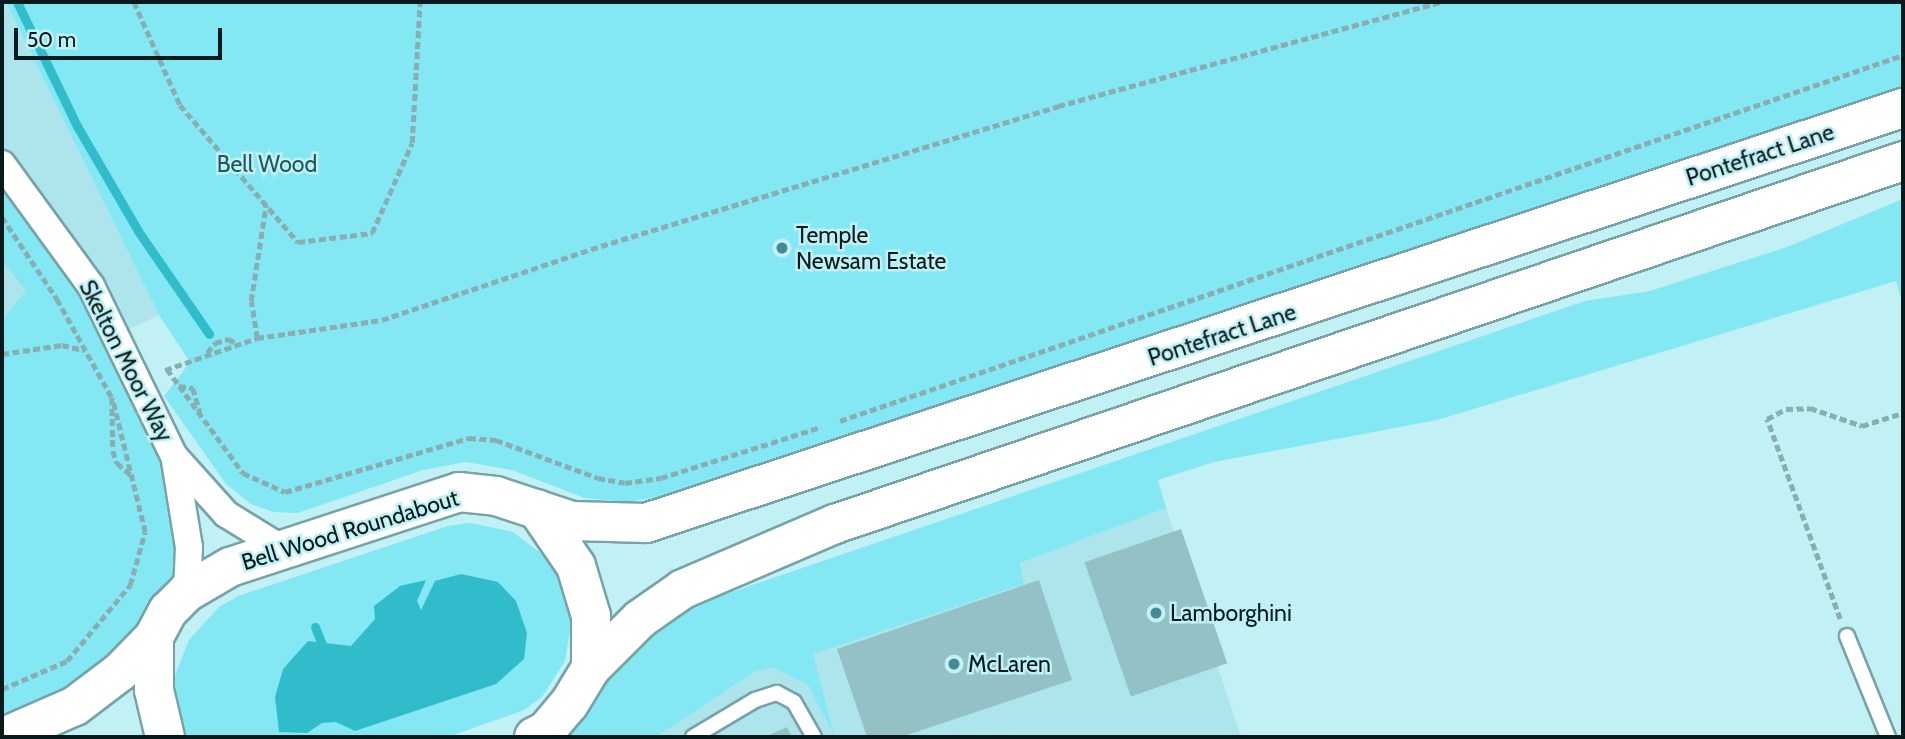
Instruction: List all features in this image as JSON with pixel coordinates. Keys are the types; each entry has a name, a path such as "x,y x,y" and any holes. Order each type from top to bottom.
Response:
{"highway":[{"name":"Pontefract Lane","path":"537,509 572,521 646,523 1903,108"},
{"path":"546,733 591,668 640,618 682,589 835,524 1903,161"},
{"name":"Bell Wood Roundabout","path":"154,637 168,611 187,592 230,567 286,551 459,492 496,496 537,509"},
{"path":"537,509 576,566 591,616 591,668"},
{"path":"4,737 75,706 120,672 154,637"},
{"path":"154,637 154,690 165,737"}],"street":[{"name":"Skelton Moor Way","path":"2,164 91,286 174,456 226,514 286,551"},
{"name":"Skelton Moor Way","path":"174,456 189,548 187,592"}],"lane":[{"path":"1846,636 1888,737"},
{"path":"693,737 755,700 777,693 794,702 814,737"}],"path":[{"path":"134,2 180,105 298,242 372,233 412,143 420,2"},
{"path":"1441,2 1058,106 601,246 382,320 257,338 167,369 243,472 285,492 469,438 522,447 598,478 625,483 661,478 829,425 1903,55"},
{"path":"257,338 251,301 266,205"},
{"path":"2,216 57,299 112,398 145,532 130,585 66,661 2,689"},
{"path":"2,354 62,345 84,350"},
{"path":"178,386 193,388 201,415"},
{"path":"112,398 113,451 117,463 131,475"},
{"path":"1846,636 1767,419 1786,409 1810,408 1862,426 1903,413"}],"shaded area":[{"path":"2,2 6,2 159,315 37,374 2,652"},
{"path":"1166,508 1241,737 657,737 754,672 1024,583 1020,563"},
{"path":"461,574 498,582 516,601 527,633 524,659 496,684 355,731 336,722 322,723 307,733 279,732 275,697 283,669 308,641 351,646 375,619 374,606 400,586 426,580 417,601 421,610 435,581"}],"green space":[{"name":"Temple Newsam Estate","path":"6,2 1903,2 1903,91 675,495 624,502 585,498 512,470 466,462 423,470 298,513 273,512 251,504 226,484 164,396 190,362 159,315"},
{"path":"2,164 141,391 189,547 154,637 2,735 2,320 26,291 2,260"},
{"path":"1903,199 1903,305 1896,281 1437,420 1214,462 1158,480 1166,508 1020,563 1024,584 813,654 834,735 808,685 772,667 754,672 657,737 565,737 641,639 691,606 1585,301 1650,291 1787,247"},
{"path":"470,523 513,532 547,558 560,576 572,618 565,661 542,697 524,710 448,737 183,737 173,702 173,680 189,640 219,607 238,596 448,526"}],"building":[{"name":"Lamborghini","path":"1181,529 1227,663 1131,696 1085,562"},
{"name":"McLaren","path":"1039,580 1072,680 901,737 867,737 837,649"},
{"path":"787,727 792,737 765,737"}],"waterway":[{"path":"17,2 77,126 138,231 209,334"},
{"path":"315,627 326,654"}],"place":[{"name":"Temple Newsam Estate","path":"782,248"},
{"name":"Lamborghini","path":"1156,613"},
{"name":"McLaren","path":"954,664"}],"park label":[{"name":"Bell Wood","path":"267,164"}]}
